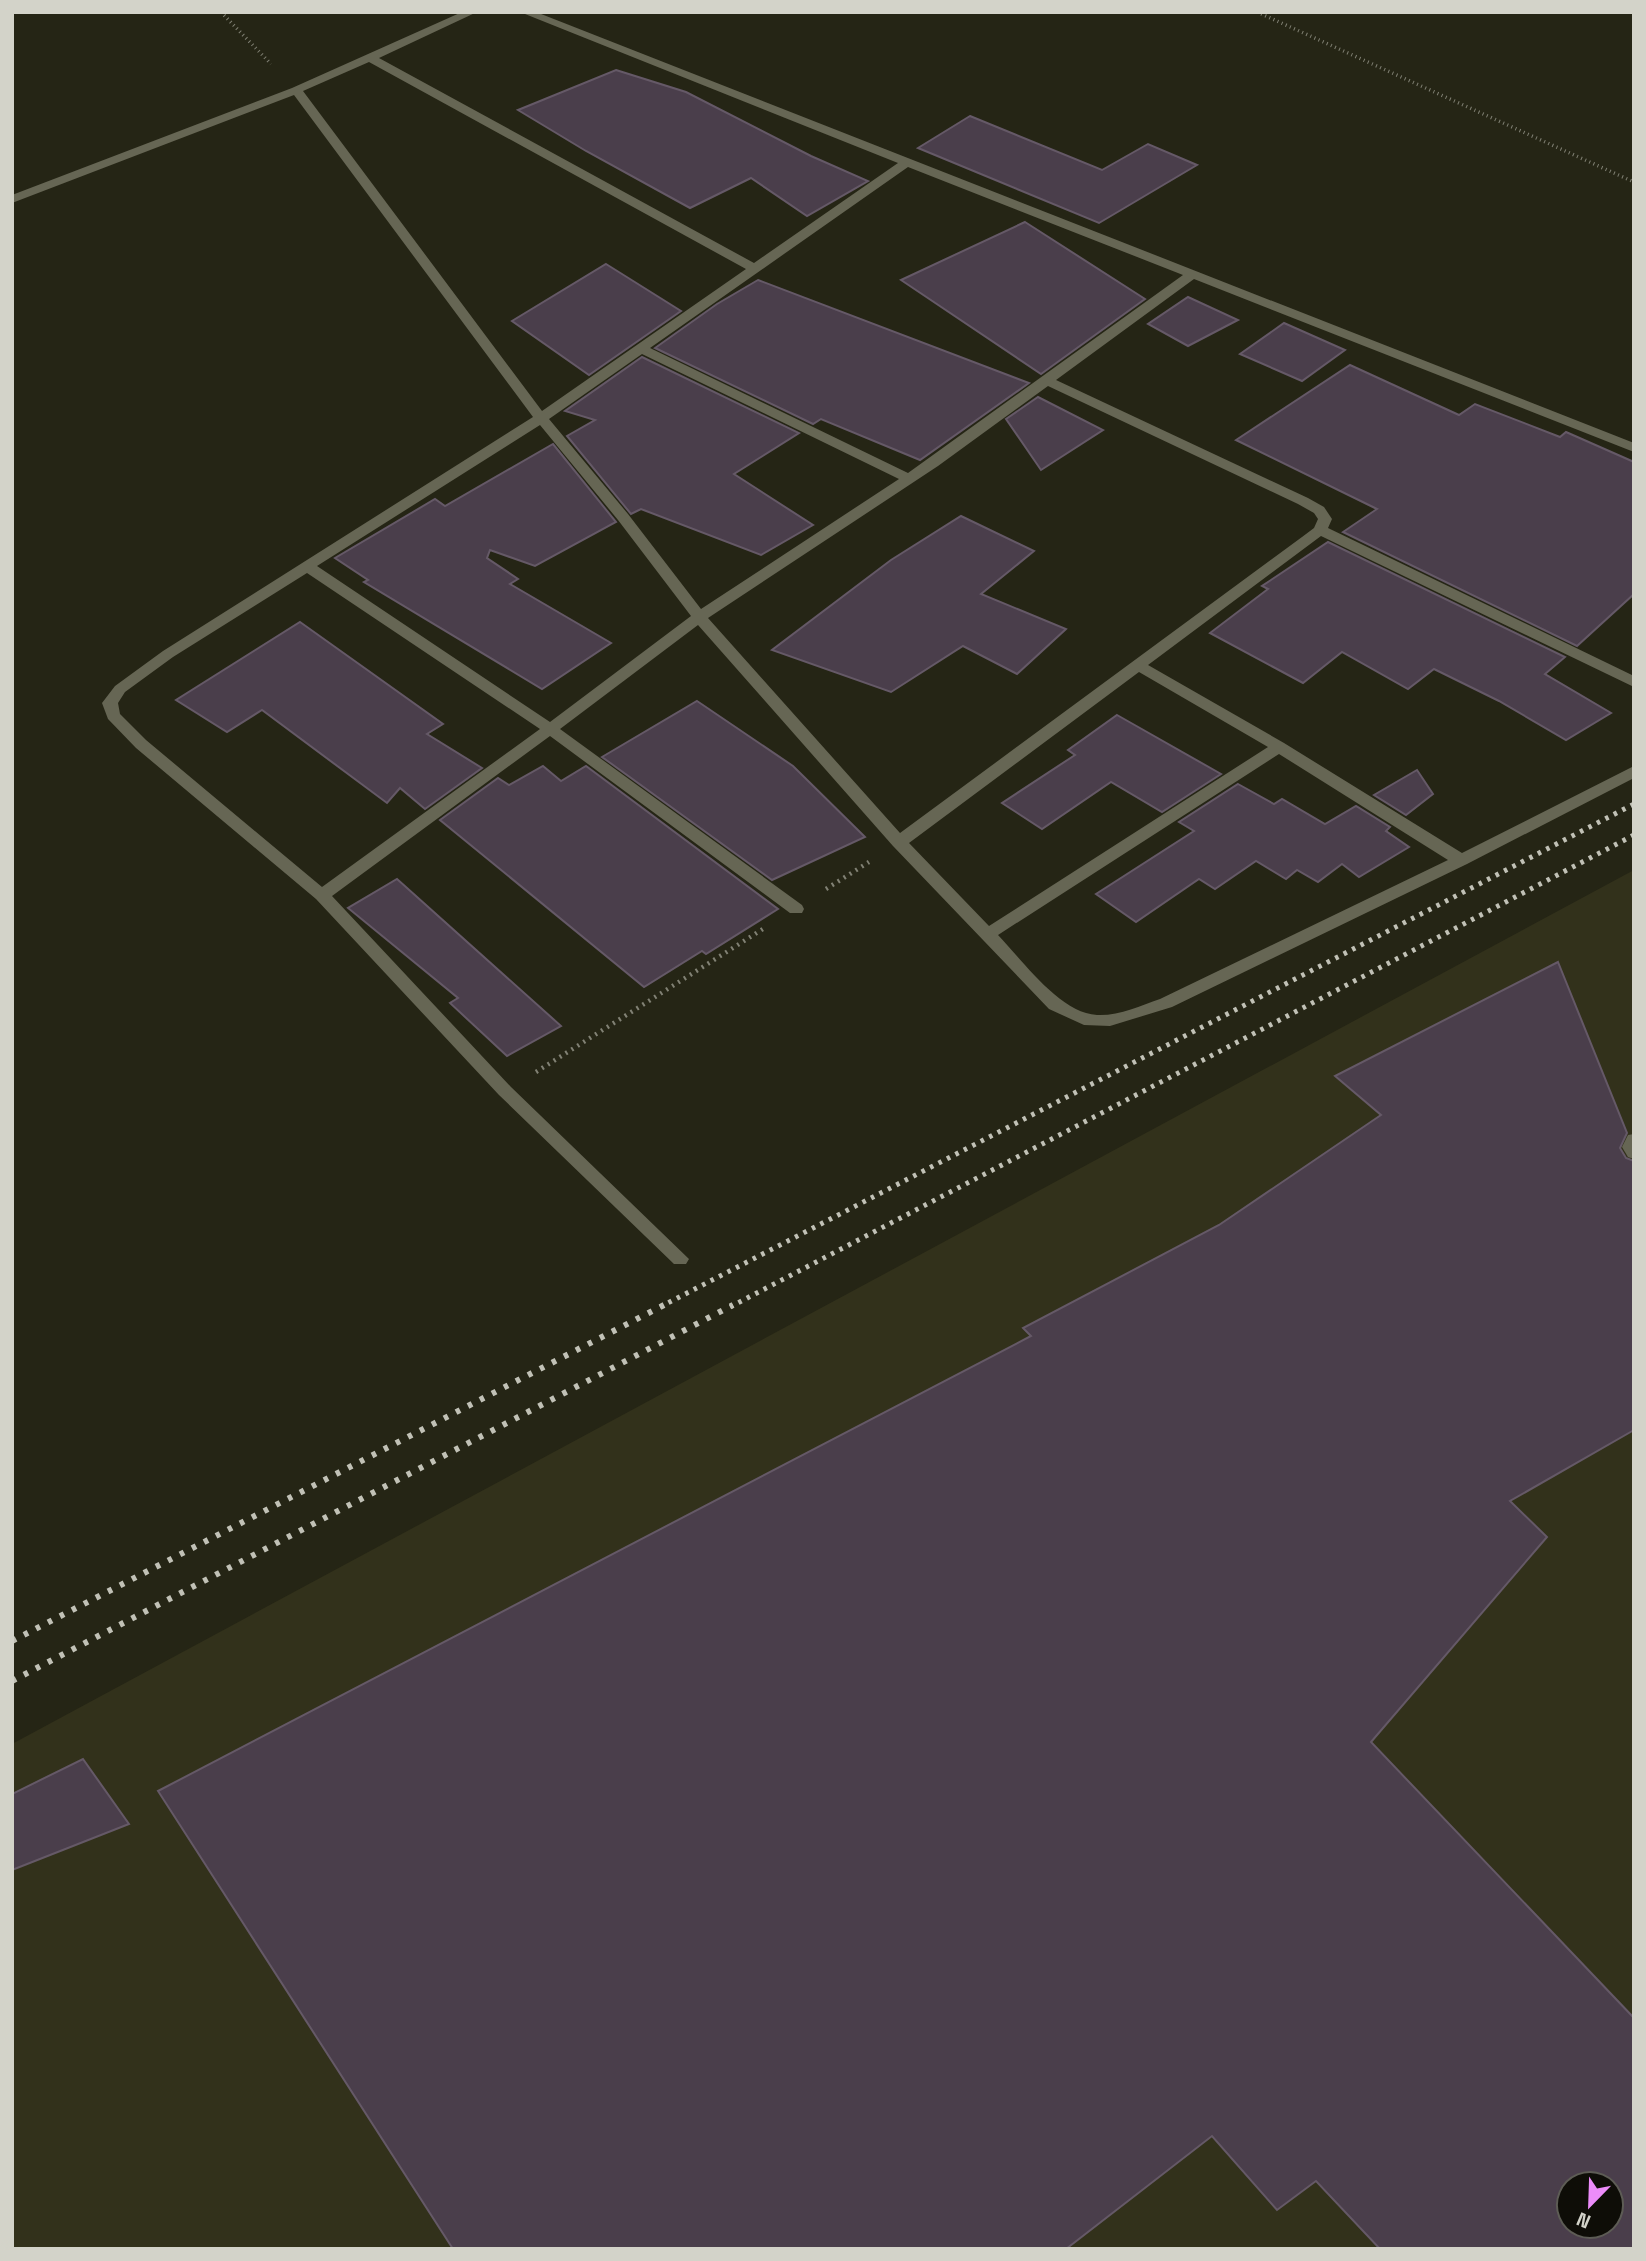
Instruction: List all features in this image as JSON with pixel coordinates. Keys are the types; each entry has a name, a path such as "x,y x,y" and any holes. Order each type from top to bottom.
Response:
{"street":[{"path":"12,199 296,90 472,12"},
{"path":"525,12 1634,448"},
{"path":"371,58 754,268"},
{"path":"296,90 541,418 623,517 699,617 899,842 1055,1005 1069,1014 1096,1023 1166,1003 1461,860 1634,771"},
{"path":"680,1259 505,1091 322,895 141,744 113,716 110,703 120,689 167,654 541,418 906,163"},
{"path":"322,895 699,617 909,479 1192,275"},
{"path":"640,348 909,479"},
{"path":"899,842 1320,530 1325,519 1319,510 1048,381"},
{"path":"1320,530 1634,682"},
{"path":"308,566 550,729 796,909"},
{"path":"1138,665 1279,747 1461,860"},
{"path":"988,934 1279,747"},
{"path":"1634,1140 1631,1146 1634,1152"}],"path":[{"path":"221,12 296,90"},
{"path":"1256,12 1634,182"},
{"path":"505,1091 899,842"}],"shaded area":[{"path":"1634,870 1634,2249 12,2249 12,1744"}],"building":[{"path":"616,70 686,92 811,156 868,181 807,216 751,178 690,208 518,110"},
{"path":"970,116 1102,170 1148,144 1197,165 1099,223 918,148"},
{"path":"1025,222 1145,299 1041,374 901,280"},
{"path":"606,264 681,311 589,375 512,321"},
{"path":"758,280 1029,383 920,460 821,419 813,424 655,348 717,304"},
{"path":"1188,297 1238,320 1188,346 1148,324"},
{"path":"1284,323 1345,350 1302,381 1240,354"},
{"path":"642,357 799,433 734,474 813,525 761,555 641,509 631,514 567,436 595,420 565,411"},
{"path":"1350,365 1459,415 1475,404 1560,437 1566,432 1634,462 1634,594 1577,646 1343,532 1377,509 1236,440"},
{"path":"1038,397 1103,430 1041,470 1006,419"},
{"path":"553,444 616,522 535,566 490,550 487,558 518,579 510,584 611,643 542,689 364,582 368,580 335,558 435,499 445,506"},
{"path":"961,516 1034,551 981,594 1066,629 1017,674 963,646 891,692 772,650 891,560"},
{"path":"1328,542 1565,657 1545,674 1611,713 1566,740 1499,701 1434,669 1408,689 1342,652 1303,683 1210,633 1268,589 1262,586"},
{"path":"300,622 443,724 427,734 482,768 425,809 400,788 387,803 262,710 227,732 176,700"},
{"path":"697,701 793,766 865,837 772,880 602,757"},
{"path":"1117,715 1221,774 1162,812 1111,782 1042,829 1002,803 1075,755 1068,750"},
{"path":"543,766 561,781 586,766 778,909 706,954 702,951 644,987 440,820 498,778 509,785"},
{"path":"1417,770 1433,794 1406,815 1374,795"},
{"path":"1238,784 1274,804 1282,799 1325,824 1356,806 1390,827 1386,831 1409,847 1359,877 1342,864 1318,882 1297,870 1286,879 1256,861 1215,889 1199,879 1136,922 1096,894 1194,831 1179,822"},
{"path":"397,879 561,1026 507,1056 450,1003 458,998 348,908"},
{"path":"1558,962 1627,1133 1620,1148 1626,1158 1634,1161 1634,1430 1510,1501 1547,1537 1371,1742 1634,2018 1634,2249 1380,2249 1316,2181 1277,2210 1212,2136 1066,2249 453,2249 158,1791 1031,1336 1023,1328 1219,1225 1381,1115 1335,1076"},
{"path":"83,1759 129,1824 12,1870 12,1794"}],"railway":[{"path":"660,1307 1634,804"},
{"path":"730,1307 1634,835"},
{"path":"12,1641 664,1305"},
{"path":"12,1681 733,1305"}]}
